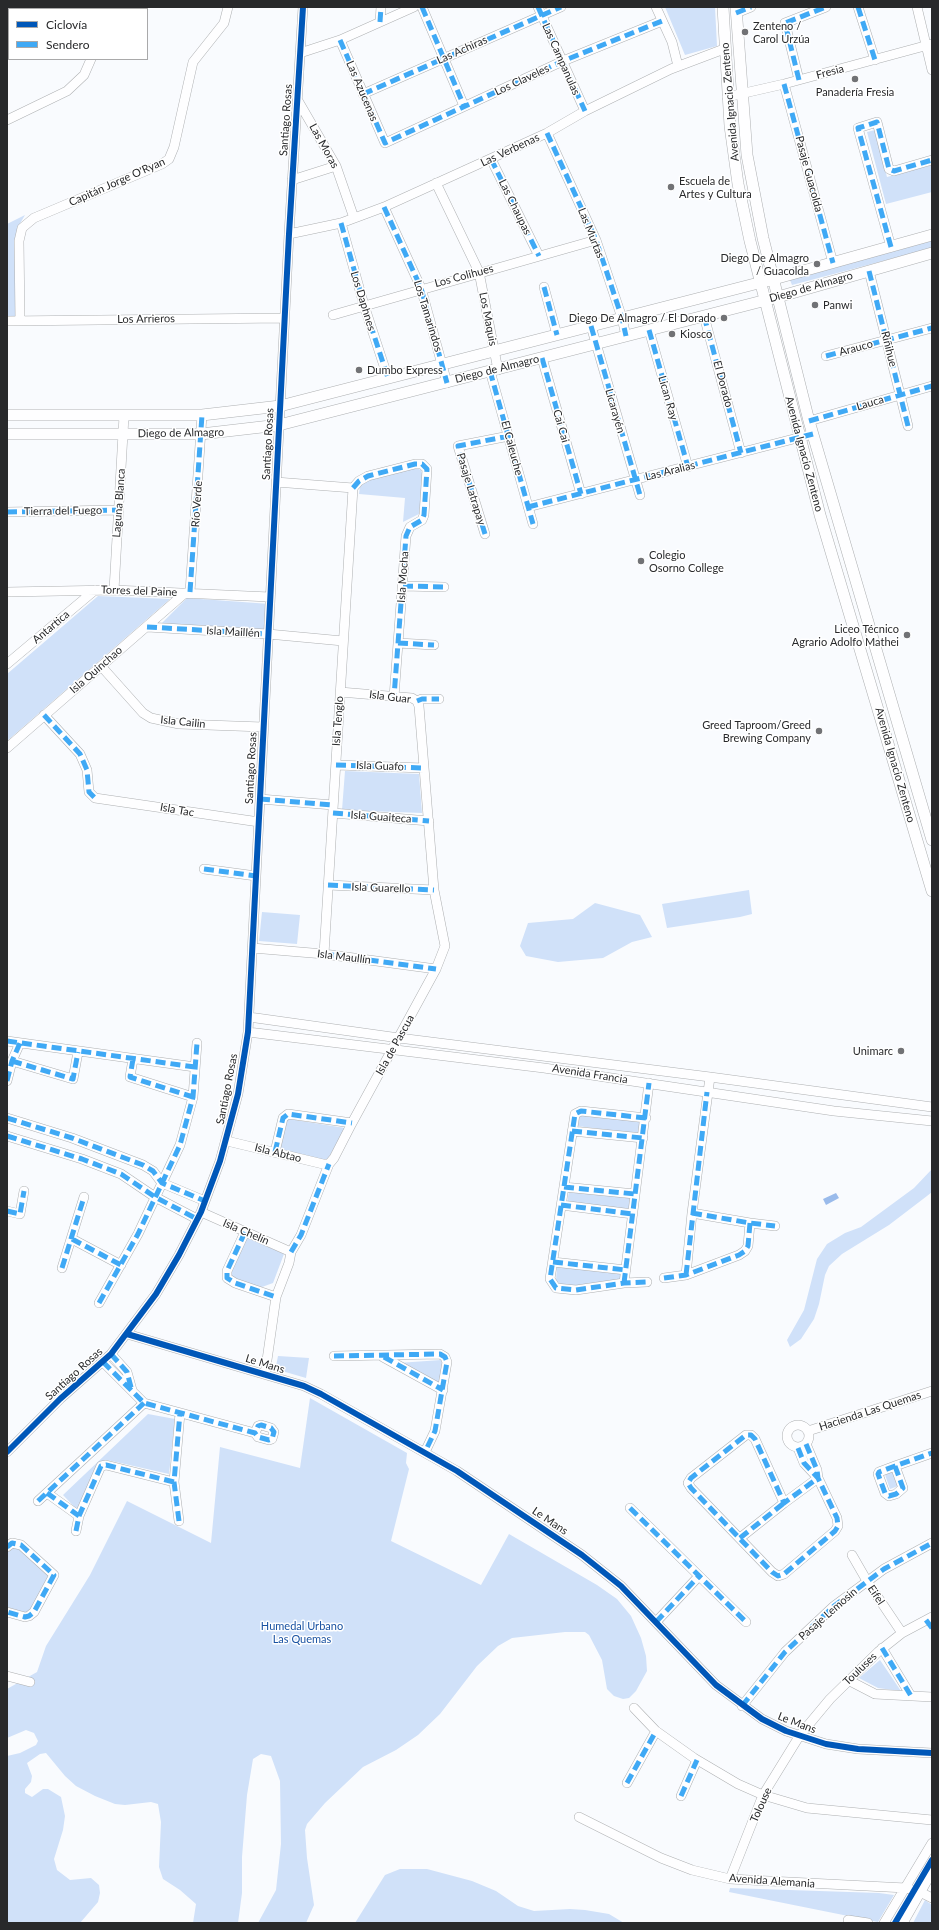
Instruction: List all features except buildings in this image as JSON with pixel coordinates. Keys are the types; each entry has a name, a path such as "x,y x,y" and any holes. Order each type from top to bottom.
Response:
{"main road":[{"name":"Avenida Ignacio Zenteno","path":"722,7 727,97 738,184 760,283 820,515 932,891"},
{"name":"Avenida Ignacio Zenteno","path":"736,10 741,94 752,185 778,297 809,421 834,511 932,840"},
{"name":"Diego de Almagro","path":"7,415 202,415 280,406 760,283 932,235"},
{"name":"Diego de Almagro","path":"7,434 201,434 279,425 778,297 932,253"},
{"path":"820,515 834,511"},
{"path":"861,649 874,645"}],"street":[{"name":"Capitán Jorge O'Ryan","path":"20,321 19,241 22,228 34,218 167,162 173,152 193,62 224,23 228,7"},
{"name":"Santiago Rosas","path":"7,1452 60,1399 103,1362 126,1334 169,1273 199,1216 205,1201 227,1141 238,1094 249,1017 284,318 303,7"},
{"path":"380,22 381,7"},
{"path":"300,54 340,40 414,7"},
{"path":"422,7 464,106"},
{"name":"Las Achiras","path":"363,94 443,59 540,11 561,7"},
{"path":"656,7 672,42 678,66"},
{"path":"736,10 751,7"},
{"path":"799,80 785,23 826,7"},
{"path":"858,7 875,60"},
{"path":"917,7 929,45 932,70"},
{"name":"Las Campanulas","path":"540,11 585,111"},
{"name":"Los Claveles","path":"384,143 563,61 662,21"},
{"name":"Las Azucenas","path":"340,40 384,143"},
{"name":"Fresia","path":"727,97 784,84 929,45"},
{"name":"Las Verbenas","path":"289,234 341,223 384,207 547,133 585,111 678,66 724,49"},
{"path":"7,120 67,91 84,75 91,60"},
{"name":"Pasaje Guacolda","path":"784,84 833,263"},
{"name":"Las Moras","path":"297,99 336,166 354,218"},
{"path":"891,247 858,128 877,122 889,169 894,171 932,160"},
{"name":"Las Murtas","path":"547,133 596,240 622,318 626,336"},
{"name":"Las Chaupas","path":"491,159 539,256"},
{"path":"292,180 336,166"},
{"name":"Los Maquis","path":"436,183 479,272 494,351 494,370"},
{"name":"Los Tamarindos","path":"384,207 421,288 447,382"},
{"name":"Los Daphnes","path":"341,223 364,305 388,378"},
{"name":"Los Colihues","path":"333,315 421,288 596,240"},
{"name":"Riñihue","path":"869,271 908,426"},
{"path":"544,287 558,335"},
{"name":"El Dorado","path":"704,316 741,453"},
{"name":"Los Arrieros","path":"7,321 284,318"},
{"name":"Licarayén","path":"591,326 640,495"},
{"name":"Arauco","path":"826,356 932,328"},
{"name":"Lican Ray","path":"649,330 688,467"},
{"name":"Cai Cai","path":"542,358 581,494"},
{"name":"El Caleuche","path":"494,370 509,436 532,524"},
{"name":"Lauca","path":"809,421 932,386"},
{"name":"Río Verde","path":"188,593 202,415"},
{"name":"Laguna Blanca","path":"114,590 124,416"},
{"name":"Las Aralias","path":"528,508 813,434"},
{"name":"Pasaje Latrapay","path":"485,534 458,446 509,436"},
{"name":"Isla Mocha","path":"353,488 359,481 368,476 415,464 424,465 427,469 424,515 422,520 410,527 407,532 394,697"},
{"path":"276,482 353,488"},
{"name":"Isla Tenglo","path":"324,954 353,488"},
{"name":"Tierra del Fuego","path":"7,512 119,510"},
{"path":"403,586 444,587"},
{"name":"Antartica","path":"7,664 95,590"},
{"name":"Torres del Paine","path":"7,592 114,590 270,597"},
{"name":"Isla Quinchao","path":"7,748 188,593"},
{"name":"Isla Maillén","path":"147,627 268,634 343,641"},
{"path":"398,643 434,645"},
{"name":"Isla Cailin","path":"101,666 143,713 151,718 179,724 263,727"},
{"name":"Isla Guar","path":"340,692 412,698 417,701 422,699 439,700"},
{"name":"Isla de Pascua","path":"265,1374 276,1297 289,1263 291,1252 329,1164 334,1158 436,969 445,946 434,890 419,706 417,701"},
{"name":"Isla Tac","path":"44,715 80,754 87,770 89,792 95,798 259,822"},
{"name":"Isla Guafo","path":"336,765 424,768"},
{"name":"Isla Guaiteca","path":"260,799 429,820"},
{"path":"204,869 256,876"},
{"name":"Isla Guarello","path":"328,885 434,890"},
{"name":"Isla Maullín","path":"252,948 324,954 436,969"},
{"name":"Avenida Francia","path":"249,1017 465,1047 710,1077 932,1107"},
{"name":"Avenida Francia","path":"248,1032 544,1068 834,1111 932,1121"},
{"path":"7,1041 195,1067"},
{"path":"7,1081 12,1061 20,1043"},
{"path":"99,1303 138,1234 180,1145 193,1097 197,1043"},
{"path":"463,1058 465,1047"},
{"path":"12,1061 74,1080 78,1052"},
{"path":"544,1068 546,1057"},
{"path":"133,1058 130,1077 193,1097"},
{"path":"633,1081 634,1068"},
{"path":"686,1275 692,1214 710,1077"},
{"path":"624,1283 646,1118 649,1083"},
{"path":"646,1118 581,1110 574,1114 550,1279 556,1288 576,1290 624,1283 647,1282"},
{"path":"275,1152 283,1118 288,1114 352,1123"},
{"path":"7,1118 72,1138 143,1164 153,1171 162,1183 205,1201"},
{"path":"572,1131 643,1138"},
{"name":"Isla Chelín","path":"7,1136 82,1159 121,1174 155,1197 199,1216 283,1247 291,1252"},
{"name":"Isla Abtao","path":"227,1141 323,1164 329,1164"},
{"path":"564,1187 635,1194"},
{"path":"7,1211 20,1214 24,1191"},
{"path":"62,1268 84,1197"},
{"path":"561,1205 633,1214"},
{"path":"692,1214 775,1226"},
{"path":"664,1278 686,1275 739,1255 745,1251 748,1246 750,1223"},
{"path":"245,1232 227,1271 227,1278 235,1283 276,1297"},
{"path":"72,1239 121,1264"},
{"path":"553,1262 626,1270"},
{"name":"Le Mans","path":"126,1334 265,1374 321,1394 457,1471 582,1555 621,1586 716,1685 742,1706 762,1719 826,1744 858,1749 932,1754"},
{"path":"110,1354 127,1372 132,1391"},
{"path":"334,1356 383,1357 440,1354 445,1357 447,1362 434,1437 425,1452"},
{"path":"383,1357 443,1390"},
{"path":"103,1362 144,1403 255,1433"},
{"name":"Hacienda Las Quemas","path":"808,1431 932,1391"},
{"path":"38,1502 144,1403"},
{"path":"179,1521 174,1482 180,1413"},
{"name":"Hacienda Las Quemas","path":"795,1425 804,1427 808,1431 809,1440 802,1446 789,1444 786,1435 795,1425"},
{"path":"784,1503 755,1439 751,1435 746,1435 691,1478 688,1483 691,1488 772,1572 778,1576 784,1574 835,1531 838,1526 837,1518 818,1478 804,1463 802,1446"},
{"path":"895,1466 932,1453"},
{"path":"76,1531 79,1516 101,1466 106,1465 174,1482"},
{"path":"740,1538 818,1478"},
{"path":"47,1493 79,1516"},
{"path":"630,1508 746,1622"},
{"path":"7,1547 12,1543 21,1545 54,1575 34,1612 29,1616 25,1617 7,1612"},
{"name":"Pasaje Lemosin","path":"742,1706 770,1669 802,1635 834,1606 866,1581 903,1558 932,1543"},
{"name":"Eifel","path":"852,1555 866,1581 902,1633"},
{"path":"656,1622 699,1576"},
{"name":"Touluses","path":"800,1735 848,1680 882,1648 902,1633 930,1622"},
{"path":"882,1648 911,1696"},
{"path":"7,1676 30,1682"},
{"path":"848,1680 875,1694 932,1697"},
{"path":"634,1708 656,1731 697,1760 738,1784 764,1795 807,1808 932,1820"},
{"path":"627,1783 656,1731"},
{"name":"Tolouse","path":"730,1879 764,1795 800,1735"},
{"path":"681,1796 697,1760"},
{"name":"Avenida Alemania","path":"579,1817 661,1858 692,1870 730,1879 906,1888 920,1892"},
{"path":"884,1923 932,1843"},
{"path":"903,1923 932,1872"},
{"path":"920,1892 932,1898"},
{"path":"848,1920 868,1923"}],"green space":[{"path":"665,7 715,7 717,46 685,55"},
{"path":"875,130 887,177 932,165 932,192 886,204 867,132"},
{"path":"25,215 18,227 16,235 15,316 7,316 7,224"},
{"path":"932,240 932,248 792,285 790,280"},
{"path":"416,468 421,470 423,477 419,514 403,522 405,498 359,494 360,486 367,479"},
{"path":"98,596 170,599 7,741 7,674"},
{"path":"187,598 270,604 268,632 161,624"},
{"path":"345,771 419,774 422,813 342,810"},
{"path":"749,890 752,914 667,928 662,904"},
{"path":"595,903 640,915 652,937 632,942 603,958 558,962 526,956 520,946 528,923 573,919"},
{"path":"262,912 300,915 297,944 259,941"},
{"path":"578,1114 640,1122 638,1134 577,1126"},
{"path":"289,1119 345,1128 328,1159 320,1163 281,1152 278,1148 284,1122"},
{"path":"932,1169 932,1192 889,1225 842,1254 829,1266 825,1275 819,1304 814,1319 801,1339 790,1347 787,1340 804,1310 817,1259 827,1244 845,1233 861,1227 914,1188"},
{"path":"569,1191 631,1198 629,1210 567,1203"},
{"path":"249,1238 284,1254 273,1283 262,1287 241,1283 231,1276 230,1268 245,1239"},
{"path":"557,1266 622,1273 620,1279 576,1287 560,1284 556,1280"},
{"path":"278,1356 309,1358 306,1378 282,1371 276,1366"},
{"path":"441,1360 444,1365 441,1386 398,1363"},
{"name":"Humedal Urbano Las Quemas","path":"310,1398 407,1453 406,1463 409,1469 391,1541 481,1585 509,1534 597,1585 617,1599 631,1616 641,1638 646,1656 647,1671 636,1691 629,1698 623,1699 614,1696 607,1689 602,1660 589,1635 585,1632 565,1632 512,1638 498,1646 477,1666 440,1714 418,1735 396,1750 363,1767 325,1803 307,1824 305,1830 307,1858 314,1905 306,1923 258,1923 276,1890 281,1844 280,1781 271,1756 261,1754 253,1759 247,1795 242,1857 242,1893 238,1923 193,1923 196,1904 180,1890 163,1879 159,1867 161,1822 158,1804 151,1802 125,1805 115,1804 95,1796 76,1786 65,1776 46,1753 40,1754 27,1763 32,1776 31,1782 25,1789 25,1793 32,1797 43,1789 48,1789 61,1797 65,1816 63,1830 54,1859 57,1870 70,1880 91,1878 99,1885 100,1893 98,1902 80,1923 7,1923 7,1756 20,1753 36,1745 38,1741 34,1733 26,1730 7,1738 7,1689 37,1672 46,1646 90,1575 127,1501 211,1543 220,1447 300,1468"},
{"path":"148,1414 175,1419 169,1474 107,1460 98,1464 81,1514 63,1495"},
{"path":"895,1468 901,1485 890,1489 884,1472"},
{"path":"13,1547 18,1548 48,1574 49,1579 30,1610 25,1613 7,1607 7,1553"},
{"path":"880,1660 901,1691 878,1688 859,1678"},
{"path":"400,1869 427,1869 472,1881 496,1891 518,1906 534,1911 570,1909 585,1910 609,1914 624,1923 355,1923 385,1875"},
{"path":"730,1888 879,1893 894,1895 878,1922 729,1892"},
{"path":"925,1900 932,1905 932,1923 913,1923"}],"water":[{"path":"836,1193 839,1198 826,1205 823,1199"}],"marked path":[{"path":"380,22 381,7"},
{"path":"422,7 464,106"},
{"path":"538,7 585,111"},
{"path":"363,94 561,7"},
{"path":"736,13 751,7"},
{"path":"799,80 785,23 826,7"},
{"path":"858,7 875,60"},
{"path":"340,40 385,143 563,61 662,21"},
{"path":"784,84 833,263"},
{"path":"891,247 858,128 877,122 889,169 894,171 932,160"},
{"path":"547,133 596,240 622,318 626,336"},
{"path":"491,159 539,256"},
{"path":"384,207 421,288 447,383"},
{"path":"341,223 364,305 388,378"},
{"path":"869,271 908,426"},
{"path":"544,287 557,335"},
{"path":"704,316 741,453"},
{"path":"591,326 640,495"},
{"path":"826,356 932,328"},
{"path":"649,330 688,467"},
{"path":"542,358 581,494"},
{"path":"490,371 533,524"},
{"path":"809,421 932,386"},
{"path":"190,592 202,415"},
{"path":"528,507 813,434"},
{"path":"485,534 458,446 509,436"},
{"path":"353,488 359,481 368,476 415,464 422,464 427,469 424,515 422,520 410,527 406,536 394,697"},
{"path":"7,512 119,510"},
{"path":"403,586 444,587"},
{"path":"147,627 268,634"},
{"path":"398,643 434,645"},
{"path":"417,701 422,699 439,699"},
{"path":"44,715 80,754 87,770 89,792 95,798"},
{"path":"336,765 424,768"},
{"path":"260,799 333,805"},
{"path":"333,813 429,821"},
{"path":"204,869 256,876"},
{"path":"328,885 434,890"},
{"path":"324,954 436,969"},
{"path":"7,1041 195,1067"},
{"path":"7,1081 12,1061 20,1043"},
{"path":"99,1303 138,1234 180,1145 193,1097 197,1043"},
{"path":"12,1061 73,1079 78,1052"},
{"path":"133,1059 130,1077 193,1097"},
{"path":"624,1283 649,1083"},
{"path":"686,1275 707,1092"},
{"path":"646,1118 581,1111 575,1114 550,1279 556,1288 576,1290 624,1283 647,1282"},
{"path":"275,1152 283,1118 288,1114 352,1123"},
{"path":"7,1118 72,1138 143,1165 153,1171 162,1183 205,1201"},
{"path":"572,1131 643,1138"},
{"path":"7,1136 82,1159 121,1174 155,1197 197,1219"},
{"path":"291,1252 301,1235 329,1164"},
{"path":"564,1187 635,1194"},
{"path":"7,1211 20,1214 24,1191"},
{"path":"62,1268 84,1197"},
{"path":"561,1205 633,1214"},
{"path":"692,1213 775,1226"},
{"path":"664,1278 686,1275 739,1255 745,1251 748,1246 750,1223"},
{"path":"245,1232 227,1271 227,1278 235,1283 276,1297"},
{"path":"72,1239 121,1265"},
{"path":"553,1262 626,1270"},
{"path":"111,1354 127,1372 132,1391"},
{"path":"334,1356 440,1354 445,1357 447,1362 435,1431 425,1452"},
{"path":"384,1357 443,1390"},
{"path":"103,1362 144,1403 255,1433 258,1437 269,1440 272,1439 274,1432 271,1428 261,1425 258,1426 255,1433"},
{"path":"38,1501 144,1403"},
{"path":"179,1521 174,1482 180,1413"},
{"path":"806,1444 817,1470 818,1478 837,1518 838,1526 835,1531 784,1574 778,1576 772,1572 691,1488 688,1483 691,1478 746,1435 751,1435 755,1439 784,1503 818,1478"},
{"path":"798,1448 804,1463 818,1478"},
{"path":"895,1466 903,1488 896,1494 889,1496 885,1493 878,1474 879,1472 895,1466 932,1453"},
{"path":"76,1531 79,1516 101,1466 106,1465 174,1482"},
{"path":"47,1493 79,1516"},
{"path":"740,1538 784,1503"},
{"path":"630,1508 746,1622"},
{"path":"7,1547 12,1543 21,1545 54,1575 34,1612 29,1616 25,1617 7,1612"},
{"path":"742,1706 785,1652 834,1606 884,1569 932,1543"},
{"path":"656,1622 699,1576"},
{"path":"926,1620 932,1628"},
{"path":"882,1648 911,1696"},
{"path":"627,1783 656,1731"},
{"path":"681,1796 697,1760"}],"cycle path":[{"path":"7,1452 60,1399 111,1354 156,1294 179,1255 201,1212 220,1161 238,1094 248,1032 289,234 303,7"},
{"path":"127,1334 304,1386 321,1394 457,1471 582,1555 621,1586 716,1685 762,1719 786,1731 826,1744 858,1749 932,1753"},
{"path":"895,1923 932,1860"}],"place":[{"name":"Zenteno / Carol Urzúa","path":"745,32"},
{"name":"Panadería Fresia","path":"855,79"},
{"name":"Escuela de Artes y Cultura","path":"671,187"},
{"name":"Diego De Almagro / Guacolda","path":"817,264"},
{"name":"Panwi","path":"815,305"},
{"name":"Diego De Almagro / El Dorado","path":"724,318"},
{"name":"Kiosco","path":"672,334"},
{"name":"Dumbo Express","path":"359,370"},
{"name":"Colegio Osorno College","path":"641,561"},
{"name":"Liceo Técnico Agrario Adolfo Mathei","path":"907,635"},
{"name":"Greed Taproom/Greed Brewing Company","path":"819,731"},
{"name":"Unimarc","path":"901,1051"}]}
